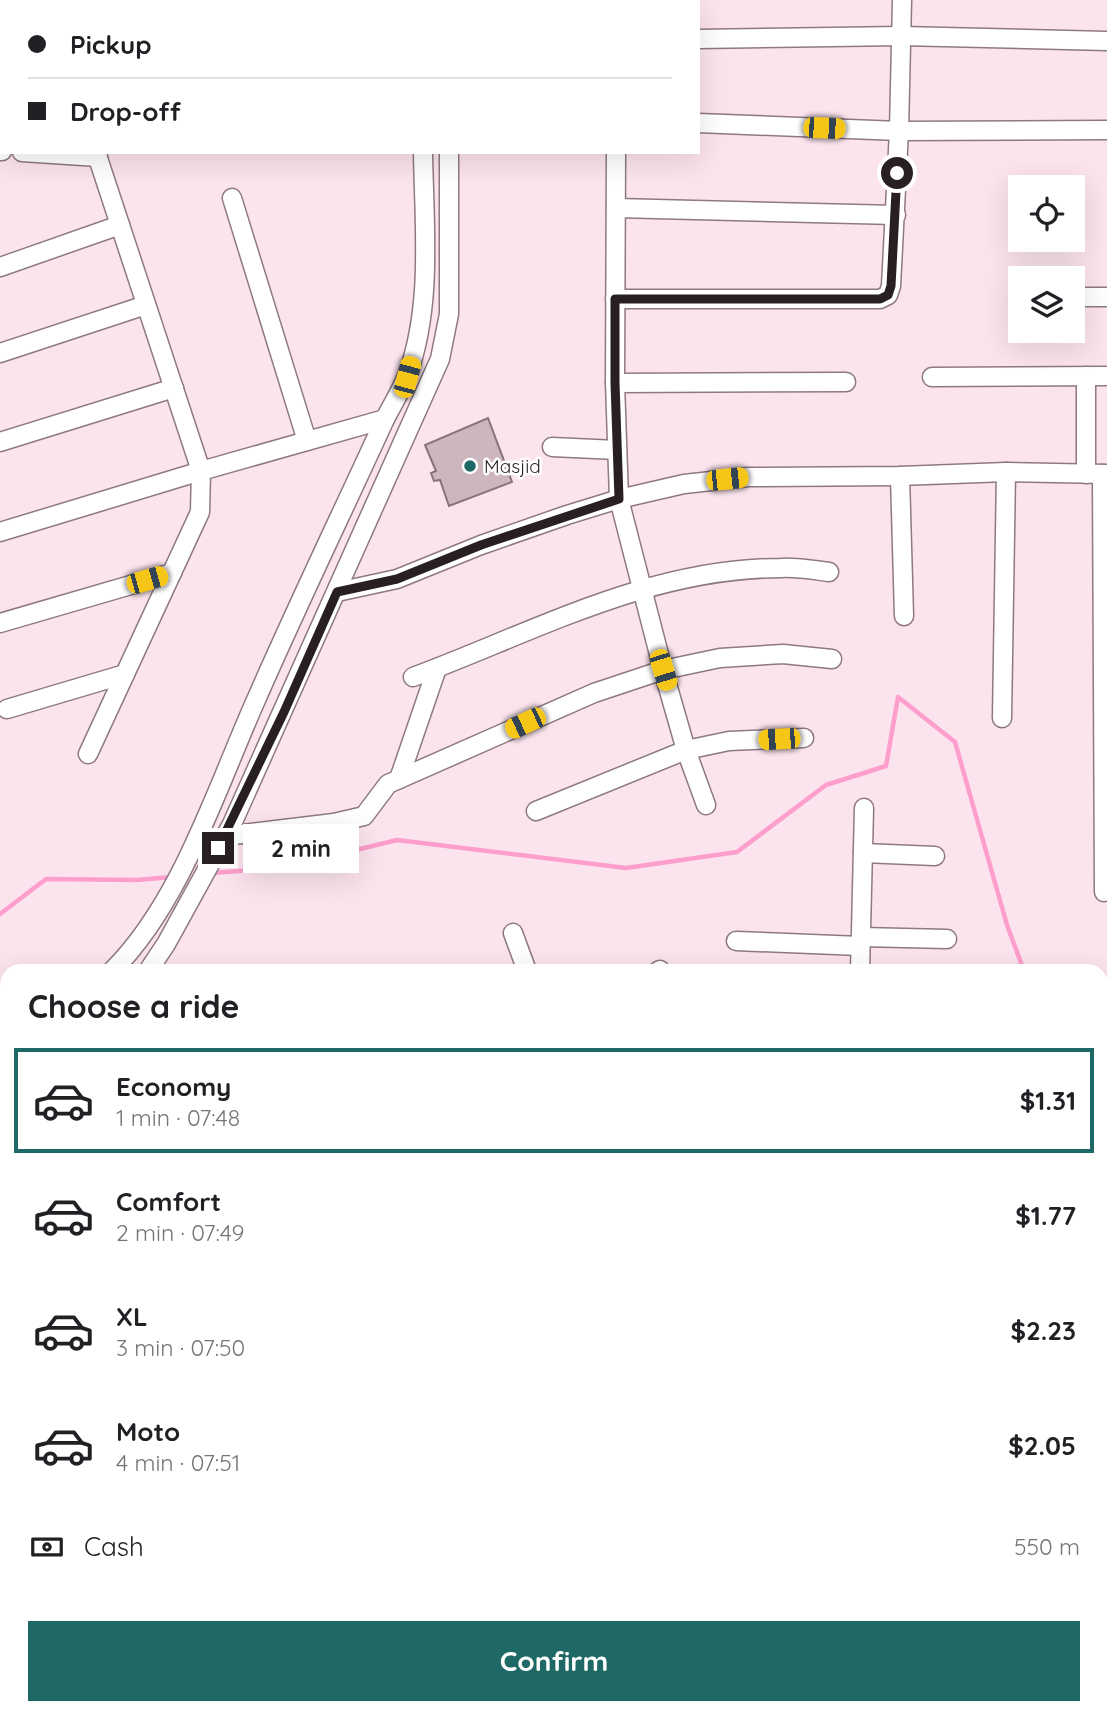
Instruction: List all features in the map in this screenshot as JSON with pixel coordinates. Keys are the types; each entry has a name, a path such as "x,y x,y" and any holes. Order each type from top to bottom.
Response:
{"street":[{"path":"615,299 880,299 888,295 896,215 902,0"},
{"path":"700,39 901,36 1107,41"},
{"path":"700,123 899,131 1107,130"},
{"path":"72,154 97,155 201,471 200,512 88,754"},
{"path":"118,964 146,929 189,854 256,698 407,377 418,336 425,278 423,154"},
{"path":"153,964 221,842 284,712 440,359 449,314 449,154"},
{"path":"616,154 615,383 619,499 663,670 706,805"},
{"path":"232,198 306,441"},
{"path":"616,208 896,215"},
{"path":"0,267 120,225"},
{"path":"1085,297 1107,297"},
{"path":"0,352 146,305"},
{"path":"1086,376 1099,474 1104,892"},
{"path":"932,377 1107,376"},
{"path":"615,383 846,382"},
{"path":"0,442 174,388"},
{"path":"0,532 385,419"},
{"path":"552,447 617,450"},
{"path":"337,592 397,579 481,545 619,499 684,484 748,477 900,477 1006,472 1099,474"},
{"path":"1002,718 1006,472"},
{"path":"900,477 904,616"},
{"path":"413,677 581,609 643,588 709,574 757,569 829,572"},
{"path":"0,623 172,573"},
{"path":"221,842 364,816 388,784 594,693 663,670 720,658 783,654 832,659"},
{"path":"399,779 437,668"},
{"path":"7,709 125,674"},
{"path":"256,698 284,712"},
{"path":"536,811 687,750 729,741 804,738"},
{"path":"860,964 864,808"},
{"path":"863,853 935,856"},
{"path":"513,933 524,964"},
{"path":"737,941 861,942 947,939"}],"building":[{"name":"Masjid","path":"488,418 512,482 449,506 440,480 434,481 431,473 436,471 425,445"}],"waterway":[{"path":"212,873 282,868 397,840 626,868 737,852 826,785 886,766 898,697 955,742 1007,925 1021,964"},
{"path":"0,914 46,879 137,880 172,877"}],"place":[{"name":"Masjid","path":"470,466"}],"route":[{"path":"218,848 232,824 337,592 397,579 481,545 619,499 615,299 880,299 888,295 891,286 897,173"}]}
